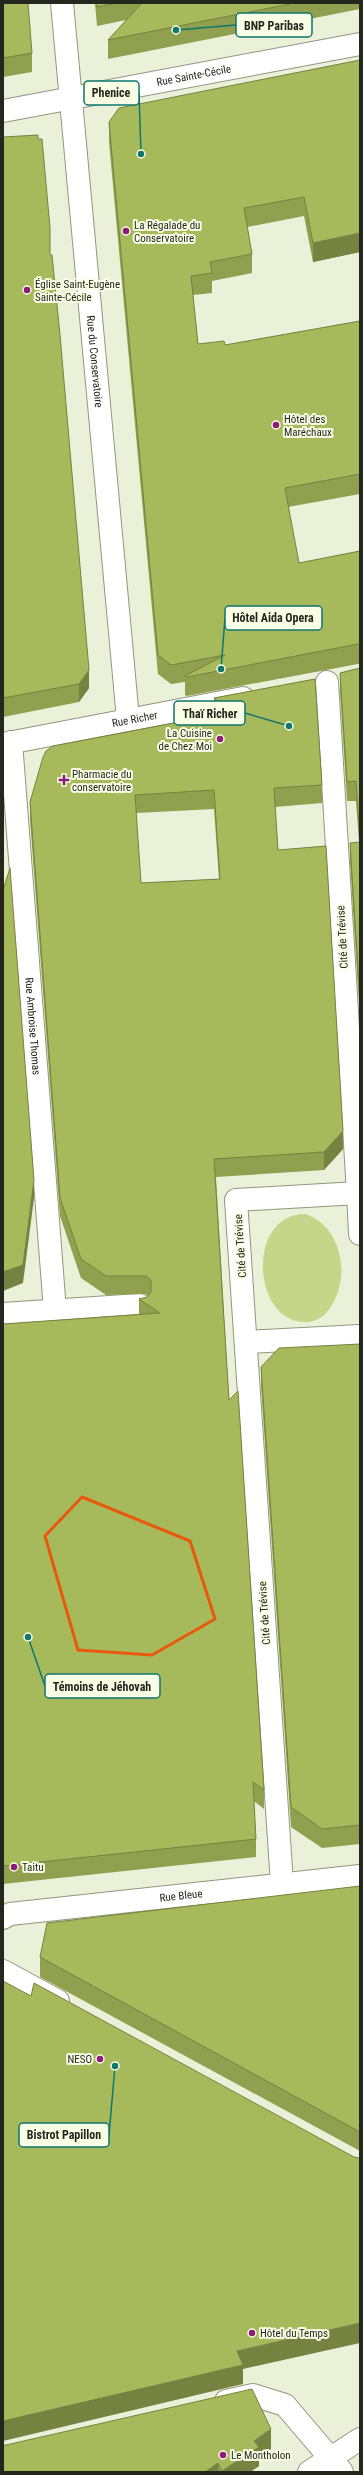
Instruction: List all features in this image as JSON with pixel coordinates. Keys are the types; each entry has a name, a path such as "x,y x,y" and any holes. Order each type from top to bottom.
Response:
{"street":[{"name":"Rue du Conservatoire","path":"62,3 128,719"},
{"name":"Rue Sainte-Cécile","path":"3,111 71,100 360,44"},
{"name":"Cité de Trévise","path":"304,686 337,680 360,1234"},
{"name":"Rue Richer","path":"7,743 266,693"},
{"name":"Rue Ambroise Thomas","path":"7,743 54,1311"},
{"name":"Cité de Trévise","path":"282,1884 247,1342 236,1200 358,1193"},
{"path":"3,1314 140,1305"},
{"path":"247,1342 360,1336"},
{"name":"Rue Bleue","path":"3,1918 10,1914 360,1876"},
{"path":"3,1971 79,2012"},
{"path":"208,2405 253,2395 285,2405 314,2437 335,2466"},
{"path":"309,2472 335,2466 360,2439"}],"highlighted area":[{"path":"82,1497 190,1541 215,1619 152,1655 78,1650 45,1536"}],"green space":[{"path":"306,1214 319,1221 329,1231 336,1243 340,1257 341,1272 340,1286 335,1300 322,1317 310,1322 303,1322 286,1316 273,1304 266,1286 263,1266 265,1247 273,1230 287,1218"}],"building":[{"path":"3,3 28,3 32,53 3,58"},
{"path":"96,3 117,3 97,7"},
{"path":"142,3 295,3 108,40"},
{"path":"360,60 360,233 313,243 304,197 244,208 252,254 210,262 212,273 191,276 198,344 224,341 225,345 360,321 360,474 285,488 299,563 360,551 360,645 358,644 187,677 185,676 225,655 171,665 158,655 109,122 119,108"},
{"path":"38,135 38,139 42,139 50,228 50,255 52,255 60,335 89,670 79,684 3,698 3,137"},
{"path":"360,668 360,842 356,781 347,782 340,673"},
{"path":"315,679 322,785 274,788 278,850 326,846 343,1131 324,1152 214,1159 229,1400 238,1391 264,1790 253,1782 256,1839 3,1866 3,1324 160,1313 139,1299 147,1297 151,1292 151,1280 146,1276 106,1276 81,1259 60,1198 30,802 43,757 46,751 53,746 232,712 214,698","holes":["214,790 220,879 141,883 135,795"]},
{"path":"360,842 360,1000 350,843"},
{"path":"10,868 34,1180 23,1265 3,1272 3,890"},
{"path":"360,1344 360,1825 322,1829 291,1807 261,1367 279,1348"},
{"path":"360,1886 360,2132 40,1957 47,1923"},
{"path":"3,1981 31,1996 34,1983 354,2157 360,2158 360,2323 237,2351 243,2365 3,2421"},
{"path":"252,2389 271,2429 254,2441 259,2447 222,2471 218,2463 205,2472 3,2472 3,2445"}],"place":[{"name":"BNP Paribas","path":"176,30"},
{"name":"Phenice","path":"141,154"},
{"name":"La Régalade du Conservatoire","path":"126,231"},
{"name":"Église Saint-Eugène Sainte-Cécile","path":"27,290"},
{"name":"Hôtel des Maréchaux","path":"276,425"},
{"name":"Hôtel Aida Opera","path":"221,669"},
{"name":"Thaï Richer","path":"289,726"},
{"name":"La Cuisine de Chez Moi","path":"220,739"},
{"name":"Pharmacie du conservatoire","path":"64,780"},
{"name":"Témoins de Jéhovah","path":"28,1637"},
{"name":"Taitu","path":"14,1867"},
{"name":"NESO","path":"100,2059"},
{"name":"Bistrot Papillon","path":"115,2066"},
{"name":"Hôtel du Temps","path":"252,2333"},
{"name":"Le Montholon","path":"223,2455"}]}
